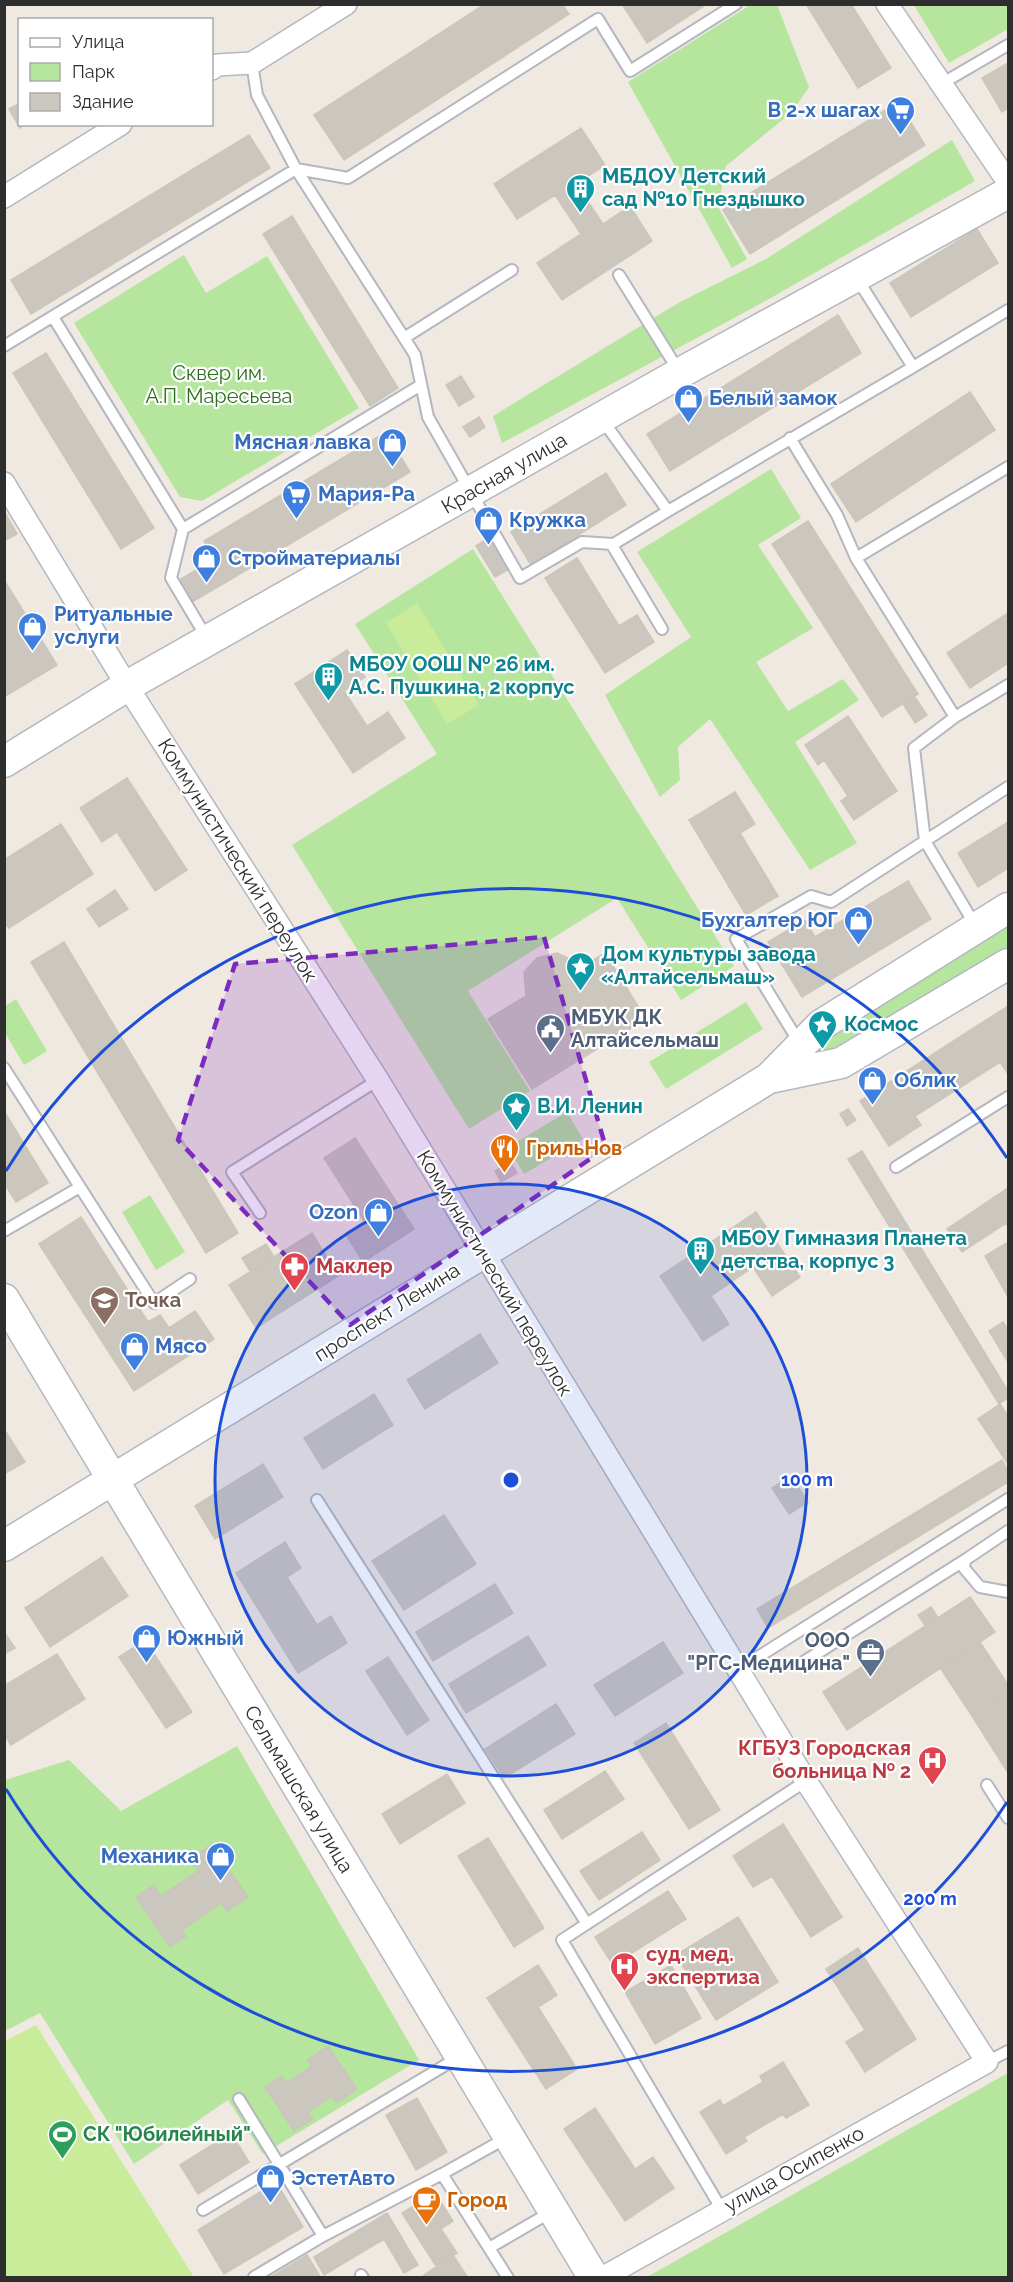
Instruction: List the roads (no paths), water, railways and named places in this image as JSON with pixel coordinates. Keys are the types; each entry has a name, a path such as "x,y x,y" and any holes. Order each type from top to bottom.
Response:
{"main road":[{"name":"Красная улица","path":"4,762 127,686 208,640 680,373 1008,193"},
{"name":"проспект Ленина","path":"4,1546 769,1078 807,1038 1008,908"},
{"name":"проспект Ленина","path":"769,1078 842,1063 1008,964"},
{"path":"807,1038 820,1056 831,1065"},
{"name":"Сельмашская улица","path":"4,1299 459,2057 594,2277"}],"street":[{"path":"213,68 217,65 252,63 346,4"},
{"path":"887,4 1008,182"},
{"path":"4,196 118,126"},
{"name":"Коммунистический переулок","path":"5,486 127,686 378,1080 806,1781 987,2062"},
{"name":"улица Осипенко","path":"602,2277 987,2062"}],"lane":[{"path":"4,346 296,169 348,178 598,19 630,71 736,4"},
{"path":"941,84 1008,45"},
{"path":"252,63 256,95 296,169 415,355 428,417 520,578 582,542 613,544 1008,310"},
{"path":"404,338 512,270"},
{"path":"619,275 680,373"},
{"path":"856,277 913,367"},
{"path":"53,317 183,529"},
{"path":"208,640 171,578 183,529 421,385"},
{"path":"601,418 668,511"},
{"path":"790,438 837,515 856,558 955,717"},
{"path":"856,558 1008,467"},
{"path":"613,544 662,629"},
{"path":"977,927 925,841 914,748 955,717 1008,685"},
{"path":"807,1038 736,939 812,896 831,902 1008,787"},
{"path":"4,1068 154,1303 190,1279"},
{"path":"260,1213 232,1172 378,1080"},
{"path":"896,1167 1008,1097"},
{"path":"4,1231 80,1187"},
{"path":"739,1669 1008,1499"},
{"path":"317,1500 587,1924"},
{"path":"805,1661 1008,1531"},
{"path":"965,1560 964,1568 980,1587 1008,1592"},
{"path":"722,2210 562,1940 806,1781"},
{"path":"987,1785 1008,1818"},
{"path":"987,2062 1008,2051"},
{"path":"203,2210 459,2057"},
{"path":"239,2099 323,2236"},
{"path":"254,2277 323,2236 508,2137"},
{"path":"442,2174 508,2277"},
{"path":"489,2248 554,2210"}],"place":[{"name":"В 2-х шагах","path":"901,136"},
{"name":"МБДОУ Детский сад №10 Гнездышко","path":"581,214"},
{"name":"Белый замок","path":"688,424"},
{"name":"Мясная лавка","path":"392,468"},
{"name":"Мария-Ра","path":"297,520"},
{"name":"Кружка","path":"488,546"},
{"name":"Стройматериалы","path":"207,584"},
{"name":"Ритуальные услуги","path":"33,652"},
{"name":"МБОУ ООШ № 26 им. А.С. Пушкина, 2 корпус","path":"328,702"},
{"name":"Бухгалтер ЮГ","path":"859,946"},
{"name":"Дом культуры завода «Алтайсельмаш»","path":"580,992"},
{"name":"Космос","path":"823,1050"},
{"name":"МБУК ДК Алтайсельмаш","path":"550,1054"},
{"name":"Облик","path":"873,1106"},
{"name":"В.И. Ленин","path":"516,1132"},
{"name":"ГрильНов","path":"505,1174"},
{"name":"Ozon","path":"379,1238"},
{"name":"МБОУ Гимназия Планета детства, корпус 3","path":"700,1276"},
{"name":"Маклер","path":"295,1292"},
{"name":"Точка","path":"104,1326"},
{"name":"Мясо","path":"134,1372"},
{"name":"Южный","path":"146,1664"},
{"name":"ООО \"РГС-Медицина\"","path":"871,1678"},
{"name":"КГБУЗ Городская больница № 2","path":"932,1786"},
{"name":"Механика","path":"220,1882"},
{"name":"суд. мед. экспертиза","path":"625,1992"},
{"name":"СК \"Юбилейный\"","path":"62,2160"},
{"name":"ЭстетАвто","path":"270,2204"},
{"name":"Город","path":"426,2226"}],"park label":[{"name":"Сквер им. А.П. Маресьева","path":"219,384"}]}
